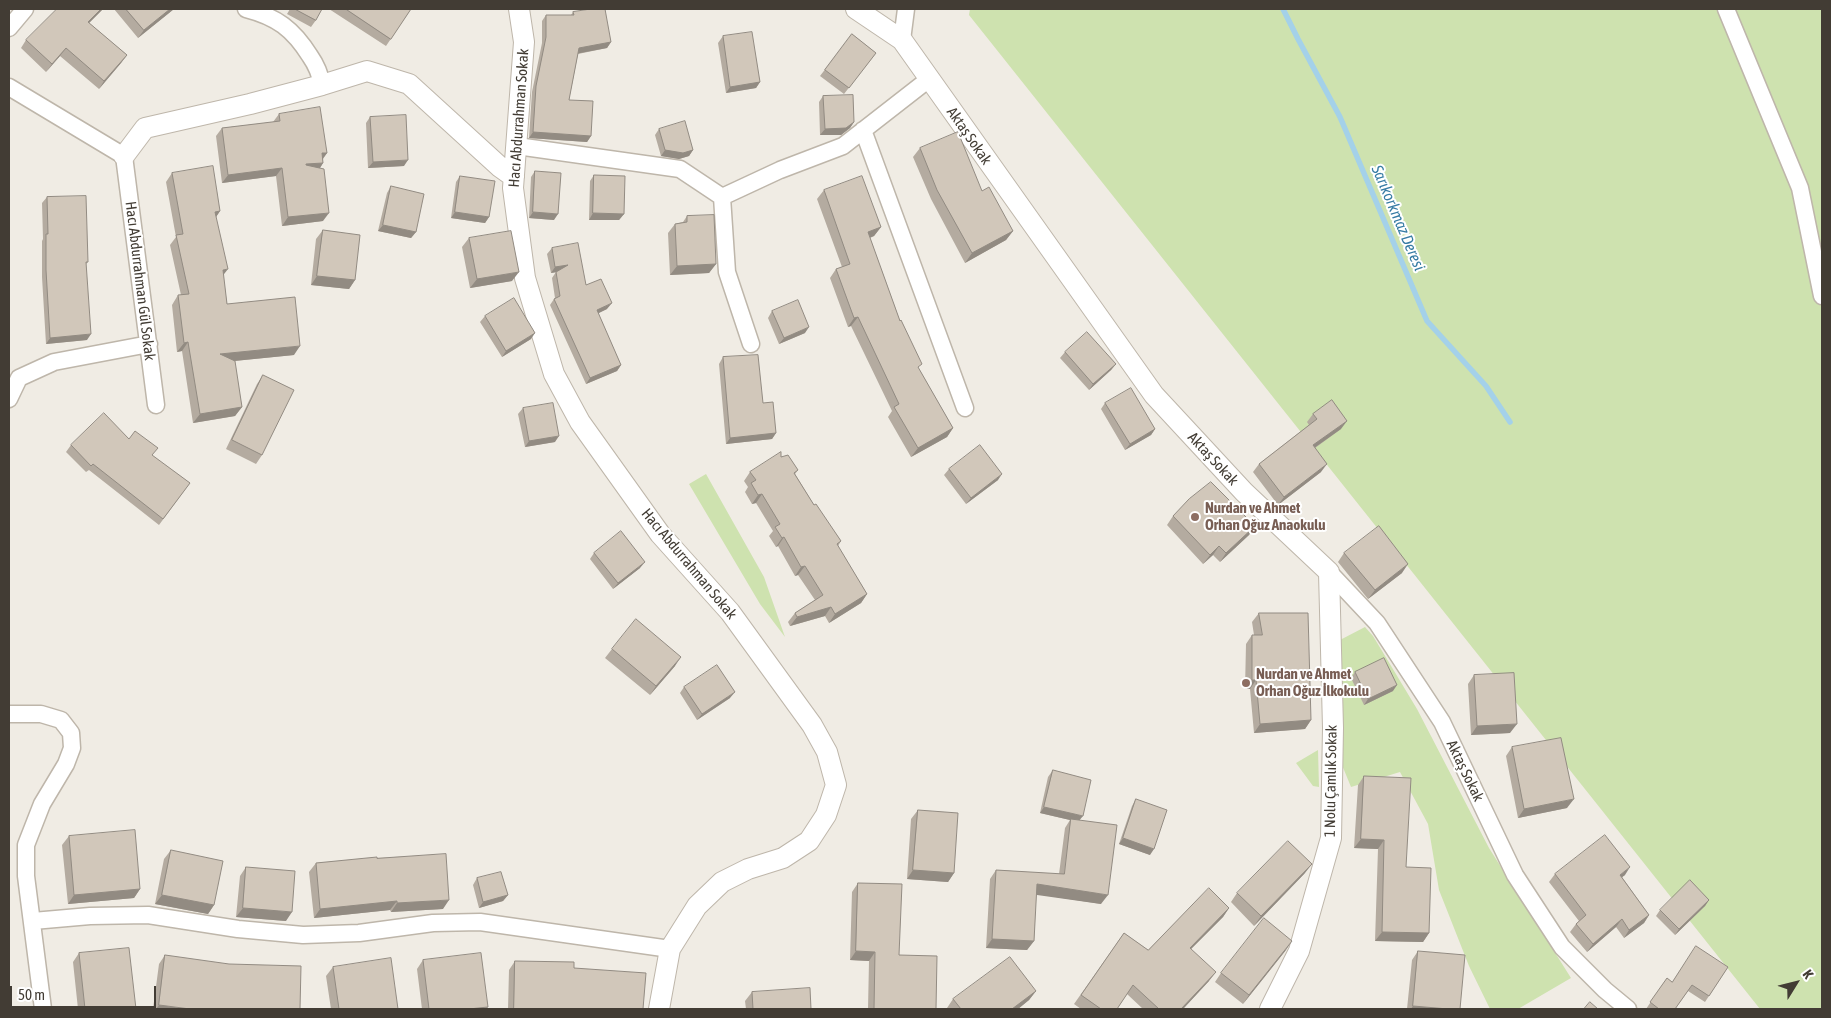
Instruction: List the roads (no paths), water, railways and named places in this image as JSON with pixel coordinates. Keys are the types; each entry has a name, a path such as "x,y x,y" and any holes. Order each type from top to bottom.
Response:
{"street":[{"path":"9,28 25,9"},
{"path":"246,9 264,14 284,25 300,40 320,72 322,85"},
{"name":"Hacı Abdurrahman Sokak","path":"520,9 524,42 513,188 525,278 554,374 580,422 660,534 730,612 812,725 827,752 836,785 826,815 809,841 783,858 748,869 722,882 696,906 670,949 659,1009"},
{"name":"Aktaş Sokak","path":"856,9 902,40 1154,395 1244,492 1329,572 1377,623 1442,722 1515,875 1562,947 1605,990 1628,1009"},
{"path":"902,40 906,9"},
{"path":"1726,9 1800,188 1822,296"},
{"path":"9,87 124,156 145,128 322,85 367,71 409,84 500,167 514,177"},
{"path":"722,196 780,170 843,146 930,79"},
{"path":"863,130 965,408"},
{"path":"517,146 680,169 722,196"},
{"name":"Hacı Abdurrahman Gül Sokak","path":"124,156 156,405"},
{"path":"722,196 727,272 751,344"},
{"path":"9,399 19,378 54,362 148,344"},
{"name":"1 Nolu Çamlık Sokak","path":"1270,1009 1299,951 1331,838 1333,728 1329,572"},
{"path":"9,714 41,714 62,720 71,733 72,748 66,764 42,804 26,845 26,876 44,1009"},
{"path":"32,921 90,916 148,915 238,929 303,935 360,933 433,924 480,922 670,949"}],"waterway":[{"name":"Sarıkorkmaz Deresi","path":"1283,9 1340,117 1427,321 1486,386 1510,422"}],"place":[{"name":"Nurdan ve Ahmet Orhan Oğuz Anaokulu","path":"1195,517"},
{"name":"Nurdan ve Ahmet Orhan Oğuz İlkokulu","path":"1246,683"}]}
